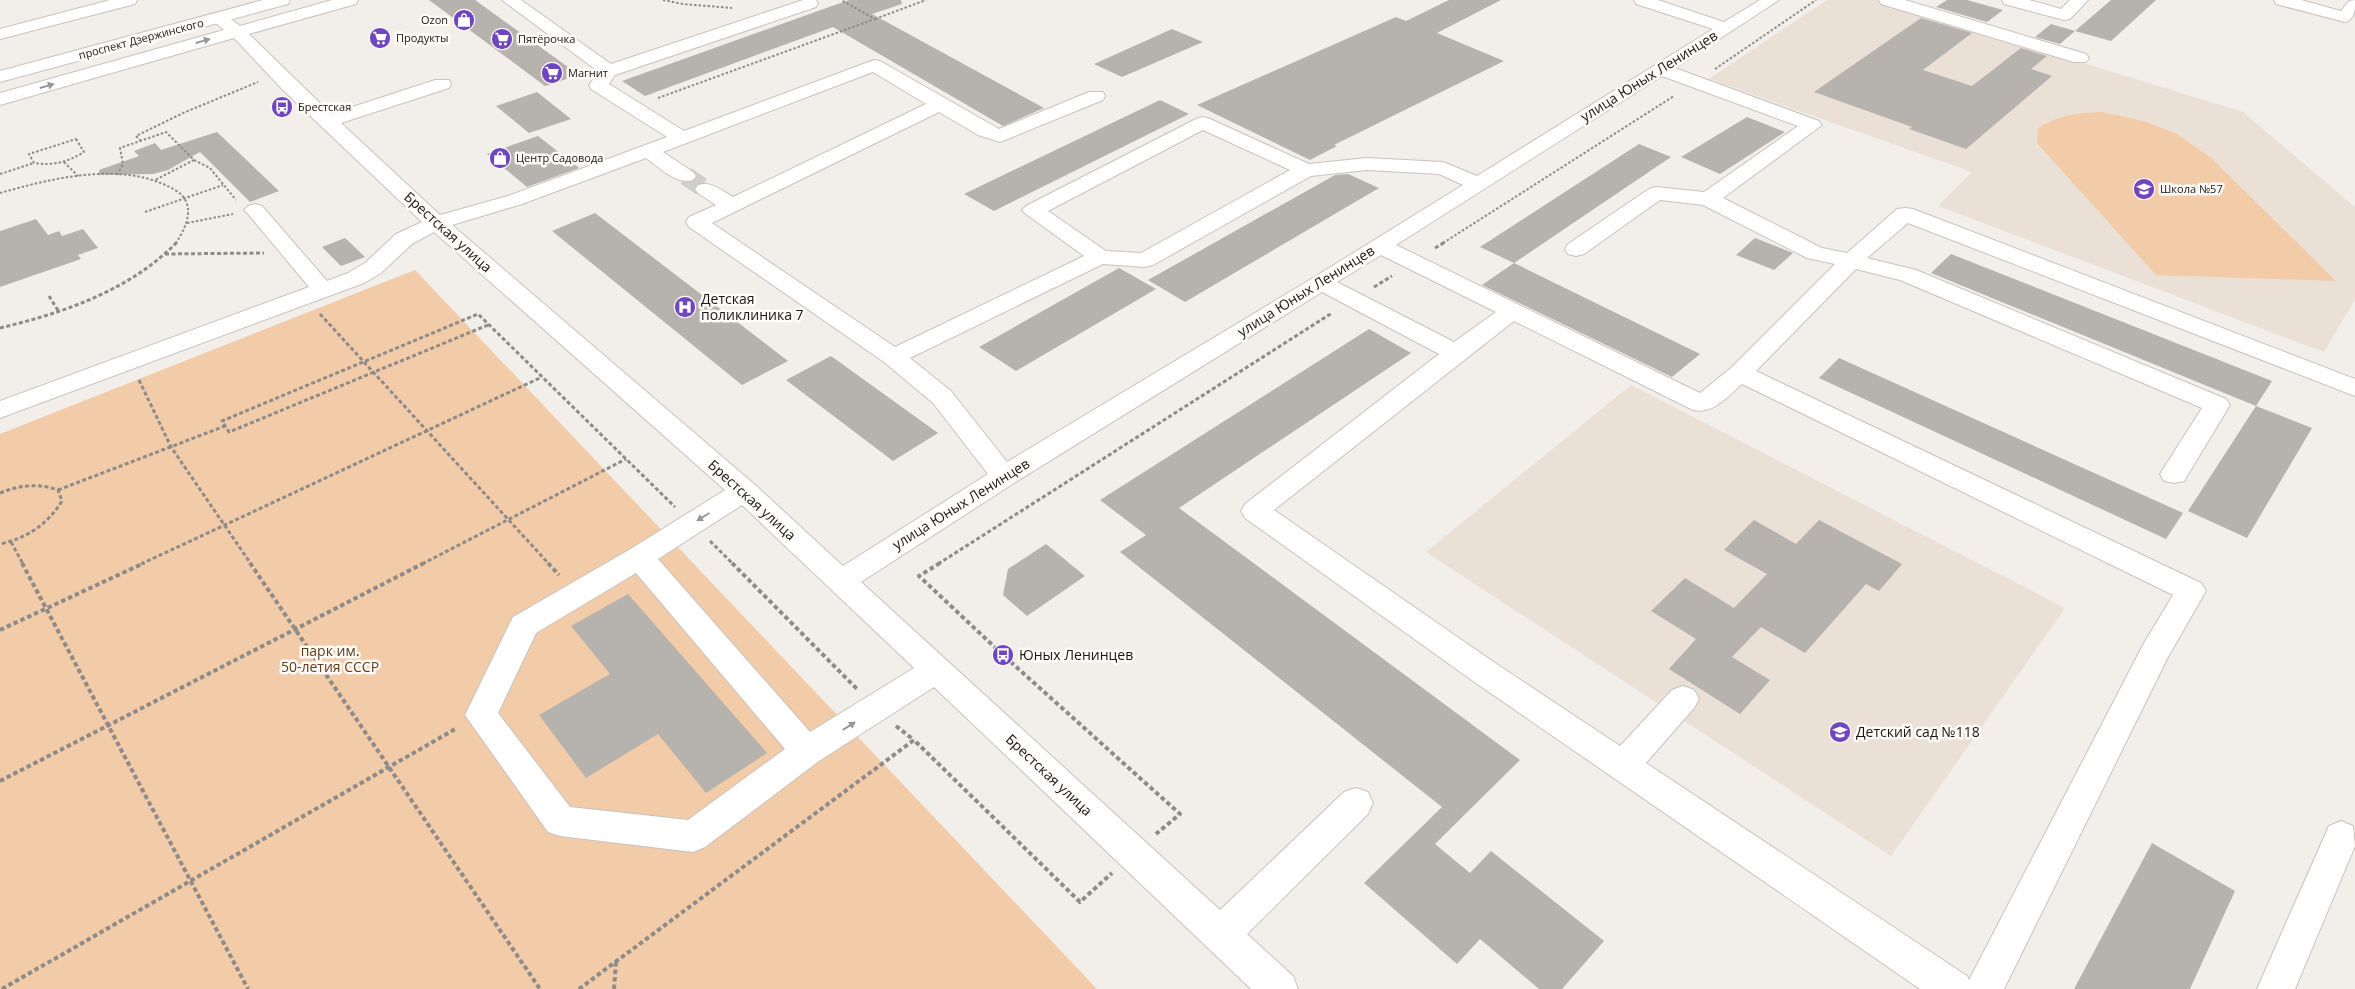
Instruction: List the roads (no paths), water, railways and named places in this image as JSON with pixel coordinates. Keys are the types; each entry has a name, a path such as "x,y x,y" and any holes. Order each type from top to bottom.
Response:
{"street":[{"path":"0,34 129,0"},
{"name":"проспект Дзержинского","path":"0,78 227,24 282,0"},
{"path":"0,100 227,24 350,0"},
{"path":"510,0 608,71"},
{"path":"1642,0 1726,28"},
{"name":"улица Юных Ленинцев","path":"840,581 1004,476 1321,283 1771,0"},
{"path":"1887,0 2080,58"},
{"path":"2010,0 2064,15 2080,0"},
{"path":"2282,0 2352,15"},
{"path":"682,138 598,85 608,71 810,3"},
{"name":"Брестская улица","path":"227,24 436,223 744,491 1279,989"},
{"path":"851,53 985,131 1000,136 1096,96"},
{"path":"0,410 364,273 373,268 404,239 436,223 515,200 874,65"},
{"path":"1660,69 1812,125 1708,199"},
{"path":"327,121 442,84"},
{"path":"940,104 697,222 893,357 942,397 1004,476"},
{"path":"1100,257 1033,210 1203,123 1306,170"},
{"path":"648,151 686,176"},
{"path":"893,357 1100,257 1145,260 1306,170 1367,164 1442,168 1479,184"},
{"path":"705,189 732,205"},
{"path":"1576,249 1656,193 1708,199 1815,253 1908,275 2217,405 2174,474"},
{"path":"250,211 290,251 314,293"},
{"path":"1380,246 1702,404 1740,373 1851,261 1905,214 2355,388"},
{"path":"1321,283 1456,353"},
{"path":"1512,311 1255,511 1484,672 1953,989"},
{"path":"1740,373 2191,591 2155,652 1984,989"},
{"path":"744,491 639,557 524,625 481,715 560,821 693,836 807,751 936,670"},
{"path":"639,557 807,751"},
{"path":"1622,766 1683,699"},
{"path":"1220,935 1356,803"},
{"path":"2276,989 2341,837"}],"tunnel":[{"path":"686,176 705,189"}],"place":[{"name":"Ozon","path":"464,20"},
{"name":"Продукты","path":"380,38"},
{"name":"Пятёрочка","path":"502,39"},
{"name":"Магнит","path":"552,73"},
{"name":"Брестская","path":"282,107"},
{"name":"Центр Садовода","path":"500,158"},
{"name":"Школа №57","path":"2144,189"},
{"name":"Детская поликлиника 7","path":"685,307"},
{"name":"Юных Ленинцев","path":"1003,655"},
{"name":"Детский сад №118","path":"1840,732"}],"park label":[{"name":"парк им. 50-летия СССР","path":"330,660"}]}
